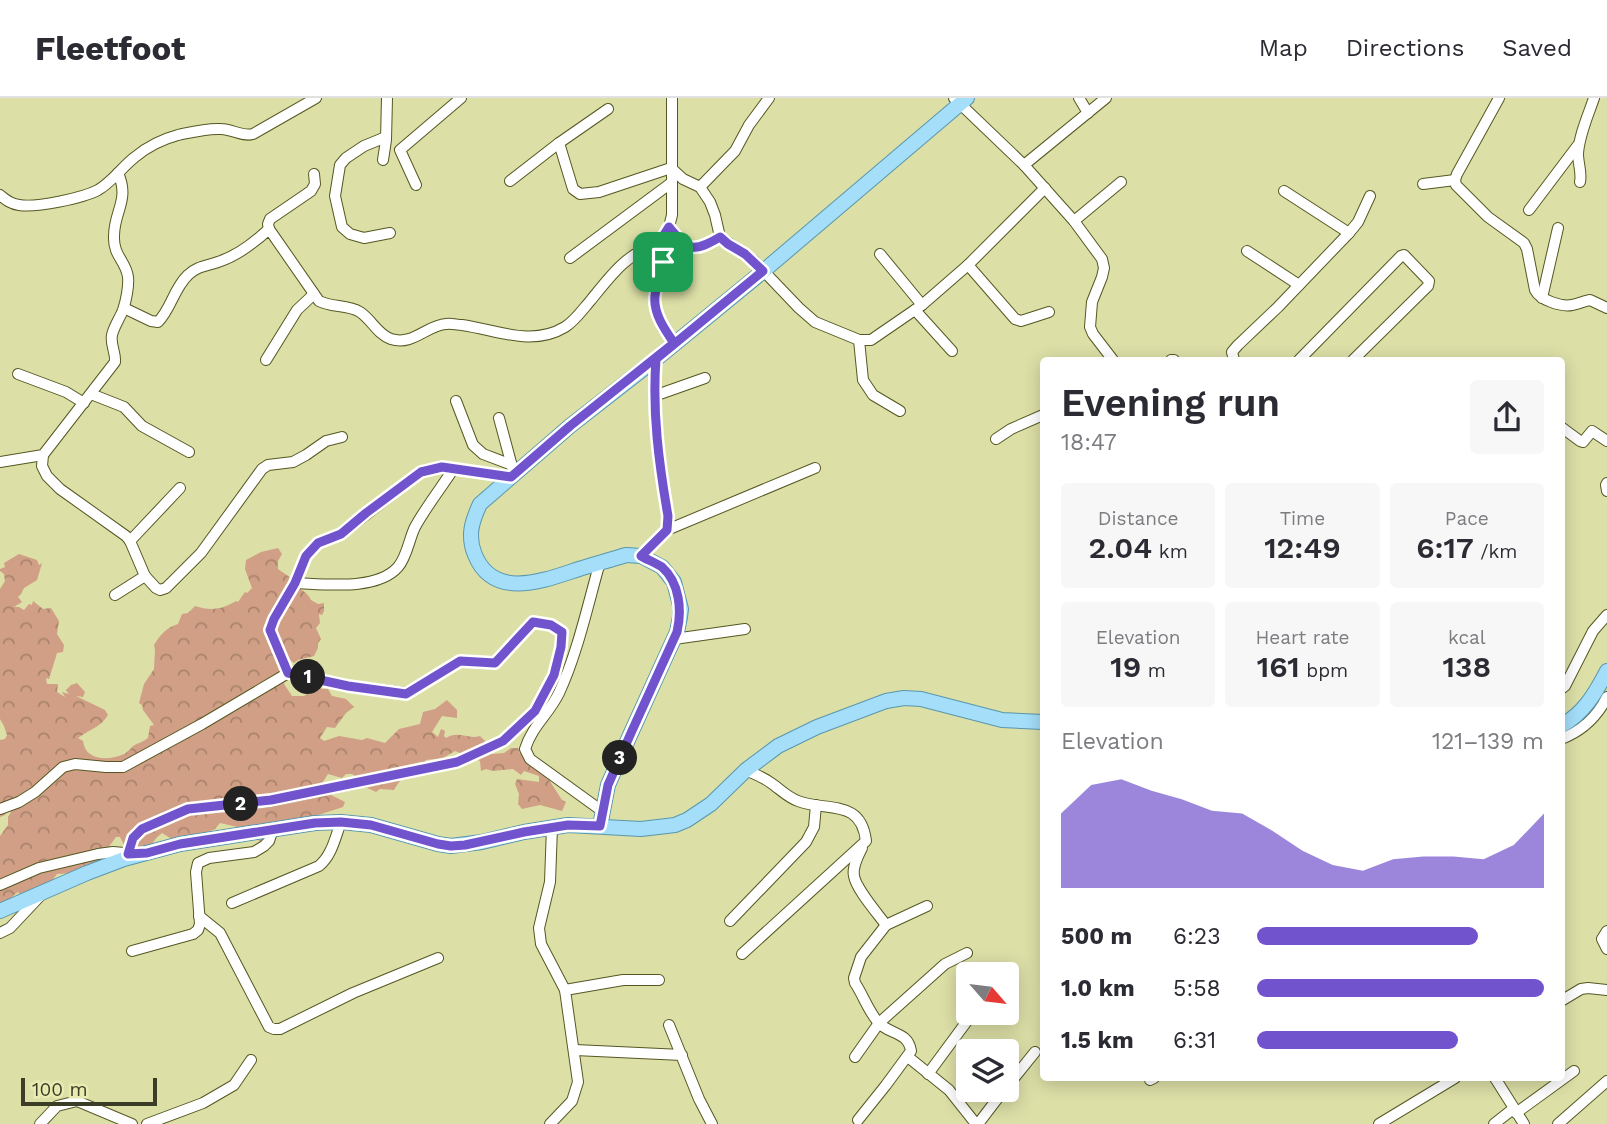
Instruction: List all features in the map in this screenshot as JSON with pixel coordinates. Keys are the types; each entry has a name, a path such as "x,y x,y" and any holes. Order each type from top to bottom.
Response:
{"main road":[{"path":"600,826 608,785 679,625 681,609 674,582 662,567 641,556 626,555 535,583 514,584 493,576 479,563 471,544 471,521 480,503 512,472 763,271 960,100"},
{"path":"1565,723 1587,705 1607,671"},
{"path":"0,911 124,859 180,844 273,829 341,822 371,825 451,846 568,825 659,828 687,821 711,804 746,770 794,737 886,701 920,699 1002,720 1040,722"}],"street":[{"path":"0,195 10,203 32,206 97,191 136,155 157,143 177,135 209,129 253,134 316,98"},
{"path":"383,160 387,98"},
{"path":"416,185 400,150 460,98"},
{"path":"314,174 315,184 312,191 268,223 319,301 357,310 369,318 379,332 393,340 417,337 436,325 448,323 529,338 548,335 567,326 627,260 642,249 659,243 669,227 672,215 671,98"},
{"path":"700,187 735,151 749,125 769,98"},
{"path":"1079,98 1088,113"},
{"path":"1024,165 1106,98"},
{"path":"1499,98 1455,180 1456,185 1488,217 1524,243 1537,295 1569,306 1590,300 1607,308"},
{"path":"1580,182 1579,142 1594,98"},
{"path":"960,100 1074,220 1102,259 1104,268 1092,302 1090,327 1111,357"},
{"path":"510,181 608,108"},
{"path":"386,137 364,146 346,158 340,165 335,196 342,226 350,234 364,238 390,233"},
{"path":"1529,210 1579,142"},
{"path":"559,143 573,189 580,194 599,192 671,168"},
{"path":"671,168 700,187 710,202 720,237 745,254 815,321 859,340 872,340 918,307 968,265 1045,188"},
{"path":"118,173 124,185 114,233 116,254 125,267 128,279 124,308 111,342 116,353 115,362 43,455 42,466 47,476 60,489 126,536 145,576 160,590 166,589 201,553 262,469 268,465 293,462 326,441 342,437"},
{"path":"1423,184 1455,180"},
{"path":"1074,220 1121,182"},
{"path":"570,258 671,183"},
{"path":"1284,191 1349,233"},
{"path":"1233,357 1232,352 1238,345 1349,233 1358,222 1370,196"},
{"path":"669,227 689,248 705,246 720,237"},
{"path":"1542,298 1558,228"},
{"path":"124,308 158,322 186,276 197,268 236,254 270,229"},
{"path":"659,243 663,262 654,297 663,328 674,343"},
{"path":"1247,251 1299,285"},
{"path":"880,254 952,351"},
{"path":"1302,357 1401,256 1407,256 1429,281 1429,286 1356,357"},
{"path":"968,265 1015,319 1021,321 1049,312"},
{"path":"266,360 297,310 314,294"},
{"path":"859,340 863,380 873,395 900,411"},
{"path":"656,359 655,427 668,516 667,530"},
{"path":"18,374 66,392 84,403"},
{"path":"654,396 705,378"},
{"path":"91,394 124,407 142,426 189,452"},
{"path":"456,401 473,445 512,472"},
{"path":"996,439 1040,416"},
{"path":"499,418 512,472"},
{"path":"1565,430 1583,442 1592,431 1607,441"},
{"path":"0,462 43,455"},
{"path":"288,673 270,630 306,556 318,543 341,534 421,472 442,467 512,472"},
{"path":"295,583 372,583 387,576 400,565 415,527 454,468"},
{"path":"641,556 667,530 815,468"},
{"path":"1607,483 1607,491"},
{"path":"130,541 180,488"},
{"path":"600,562 568,673 558,697 529,736 525,749 530,759 603,811"},
{"path":"114,595 145,576"},
{"path":"1565,682 1593,631 1607,615"},
{"path":"0,809 35,792 63,766 75,764 123,767 288,673 348,686 406,694 460,661 495,663 533,622 551,625 562,632 554,675 535,711 503,741 457,762 271,800 188,809 142,829 133,838 128,854"},
{"path":"674,639 745,629"},
{"path":"1565,737 1583,728 1598,714 1607,697"},
{"path":"1598,714 1607,722"},
{"path":"746,770 800,802 833,806 853,814 860,821 866,841 856,860 854,876 865,897 887,925"},
{"path":"730,921 806,842 814,827 816,805"},
{"path":"232,903 319,866 330,853 341,822"},
{"path":"550,1124 572,1101 578,1082 565,990 541,944 539,928 550,882 552,827"},
{"path":"132,951 193,934 198,930 200,924 195,872 198,863 209,858 254,852 269,841 273,829"},
{"path":"742,954 866,841"},
{"path":"0,885 39,868 98,854 147,853"},
{"path":"0,933 10,928 44,892"},
{"path":"858,1120 911,1051 909,1042 903,1036 879,1024 854,978 861,957 887,925 927,906"},
{"path":"199,916 219,933 269,1027 274,1029 280,1029 353,993 438,958"},
{"path":"1607,931 1602,939 1607,948"},
{"path":"855,1057 879,1024 945,964 967,953"},
{"path":"565,990 623,980 659,980"},
{"path":"1565,999 1581,989 1607,990"},
{"path":"669,1025 712,1124"},
{"path":"929,1074 964,1026"},
{"path":"575,1050 682,1055"},
{"path":"1019,1072 1035,1052"},
{"path":"908,1057 949,1090 977,1124 995,1102"},
{"path":"146,1124 203,1103 234,1085 251,1060"},
{"path":"1565,1077 1574,1071"},
{"path":"1380,1124 1450,1081"},
{"path":"1497,1081 1524,1124"},
{"path":"1494,1124 1559,1081"},
{"path":"1558,1124 1607,1081"},
{"path":"40,1124 57,1106 77,1101 132,1124"}],"green space":[{"path":"278,548 282,554 278,569 291,578 288,581 311,600 318,604 324,603 324,611 322,615 319,614 320,623 316,628 321,639 318,648 314,656 294,663 290,660 284,667 284,684 292,696 304,696 308,693 311,695 309,685 293,687 299,681 318,679 319,687 328,689 332,696 346,699 354,707 335,728 327,727 320,738 324,741 339,736 362,740 367,738 385,743 399,729 420,724 423,712 435,709 447,700 457,710 457,718 442,716 432,732 438,737 441,729 445,731 446,738 455,735 480,736 486,742 483,748 493,754 518,748 520,754 525,748 566,802 562,811 540,805 522,809 518,804 519,794 515,784 517,779 539,782 539,776 524,771 521,775 513,769 481,771 480,761 455,751 443,758 420,762 407,772 394,790 380,789 376,792 361,785 366,778 364,776 360,779 346,774 342,778 328,774 321,785 323,791 345,802 343,807 312,817 303,817 270,830 261,842 251,830 220,823 182,851 175,841 162,833 152,844 133,851 125,847 120,837 116,837 105,852 107,858 73,873 57,874 45,890 23,899 18,892 0,908 0,836 8,825 12,810 8,808 5,815 0,817 0,740 7,735 0,719 0,589 5,581 0,569 5,567 4,563 19,554 37,560 39,565 42,563 37,580 24,588 18,597 22,602 14,607 24,610 29,604 32,605 33,601 43,609 51,608 59,621 57,634 64,645 63,652 57,653 49,679 46,678 47,684 58,684 57,692 65,697 62,692 69,694 66,690 77,683 85,692 83,697 76,696 105,710 108,715 102,722 78,738 93,756 112,758 128,752 148,738 150,726 154,725 139,703 144,684 154,669 154,645 161,635 178,624 182,614 188,613 195,606 216,609 238,602 245,592 252,588 245,569 246,560 261,552"}],"route":[{"path":"669,227 689,248 705,246 720,237 754,261 763,271 656,359 655,427 668,516 667,530 641,556 662,567 674,582 681,609 677,632 608,785 600,826 568,825 451,846 371,825 315,823 180,844 147,853 128,854 133,838 142,829 188,809 271,800 457,762 503,741 535,711 554,675 561,647 562,632 551,625 533,622 495,663 460,661 406,694 348,686 288,673 270,630 306,556 318,543 341,534 421,472 442,467 511,477 674,343 663,328 654,297 663,262 659,243 669,227"}]}
